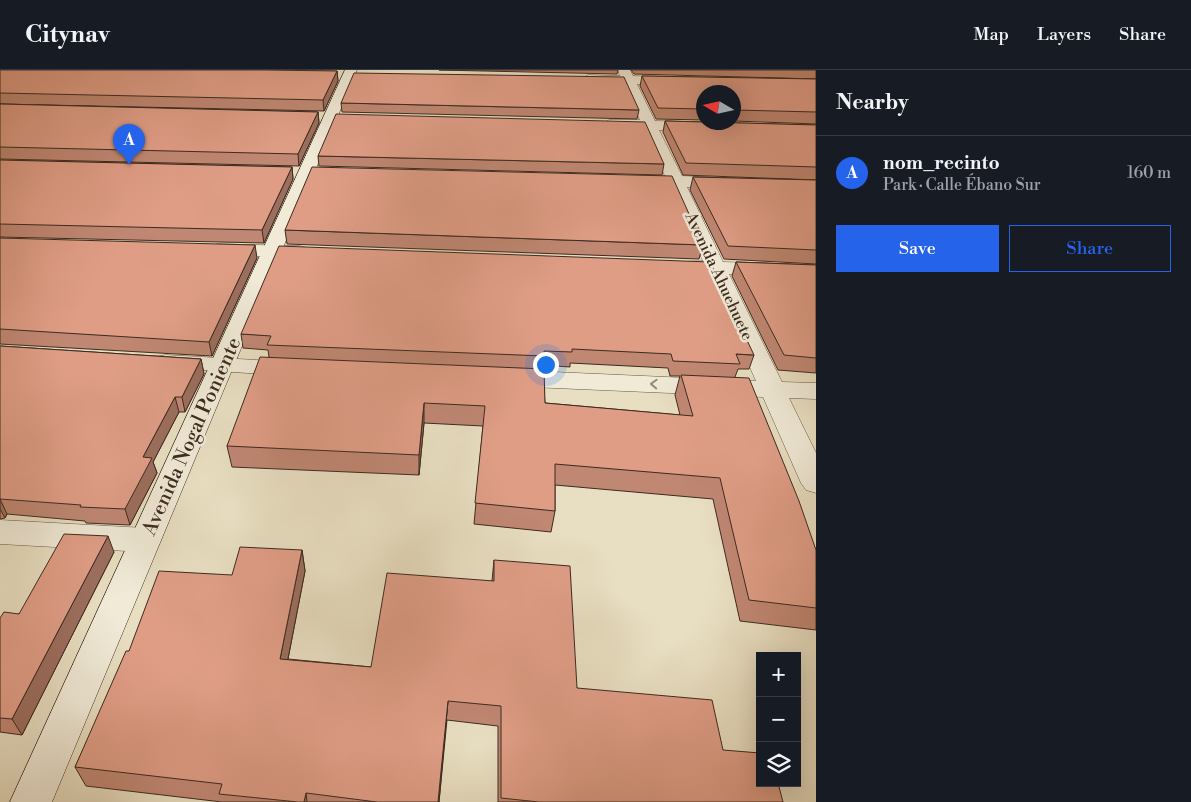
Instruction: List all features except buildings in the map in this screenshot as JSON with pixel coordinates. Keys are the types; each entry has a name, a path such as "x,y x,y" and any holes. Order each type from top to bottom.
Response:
{"street":[{"name":"Avenida Nogal Poniente","path":"31,802 331,118 348,73"},
{"path":"579,79 627,75 688,81"},
{"name":"Avenida Ahuehuete","path":"627,75 816,483"},
{"path":"590,124 696,126"},
{"path":"618,180 751,183"},
{"path":"195,249 321,253"},
{"path":"657,266 816,272"},
{"path":"144,361 310,370"},
{"path":"487,377 816,391"},
{"path":"0,532 145,540"}],"place":[{"name":"nom_recinto","path":"129,165"}]}
